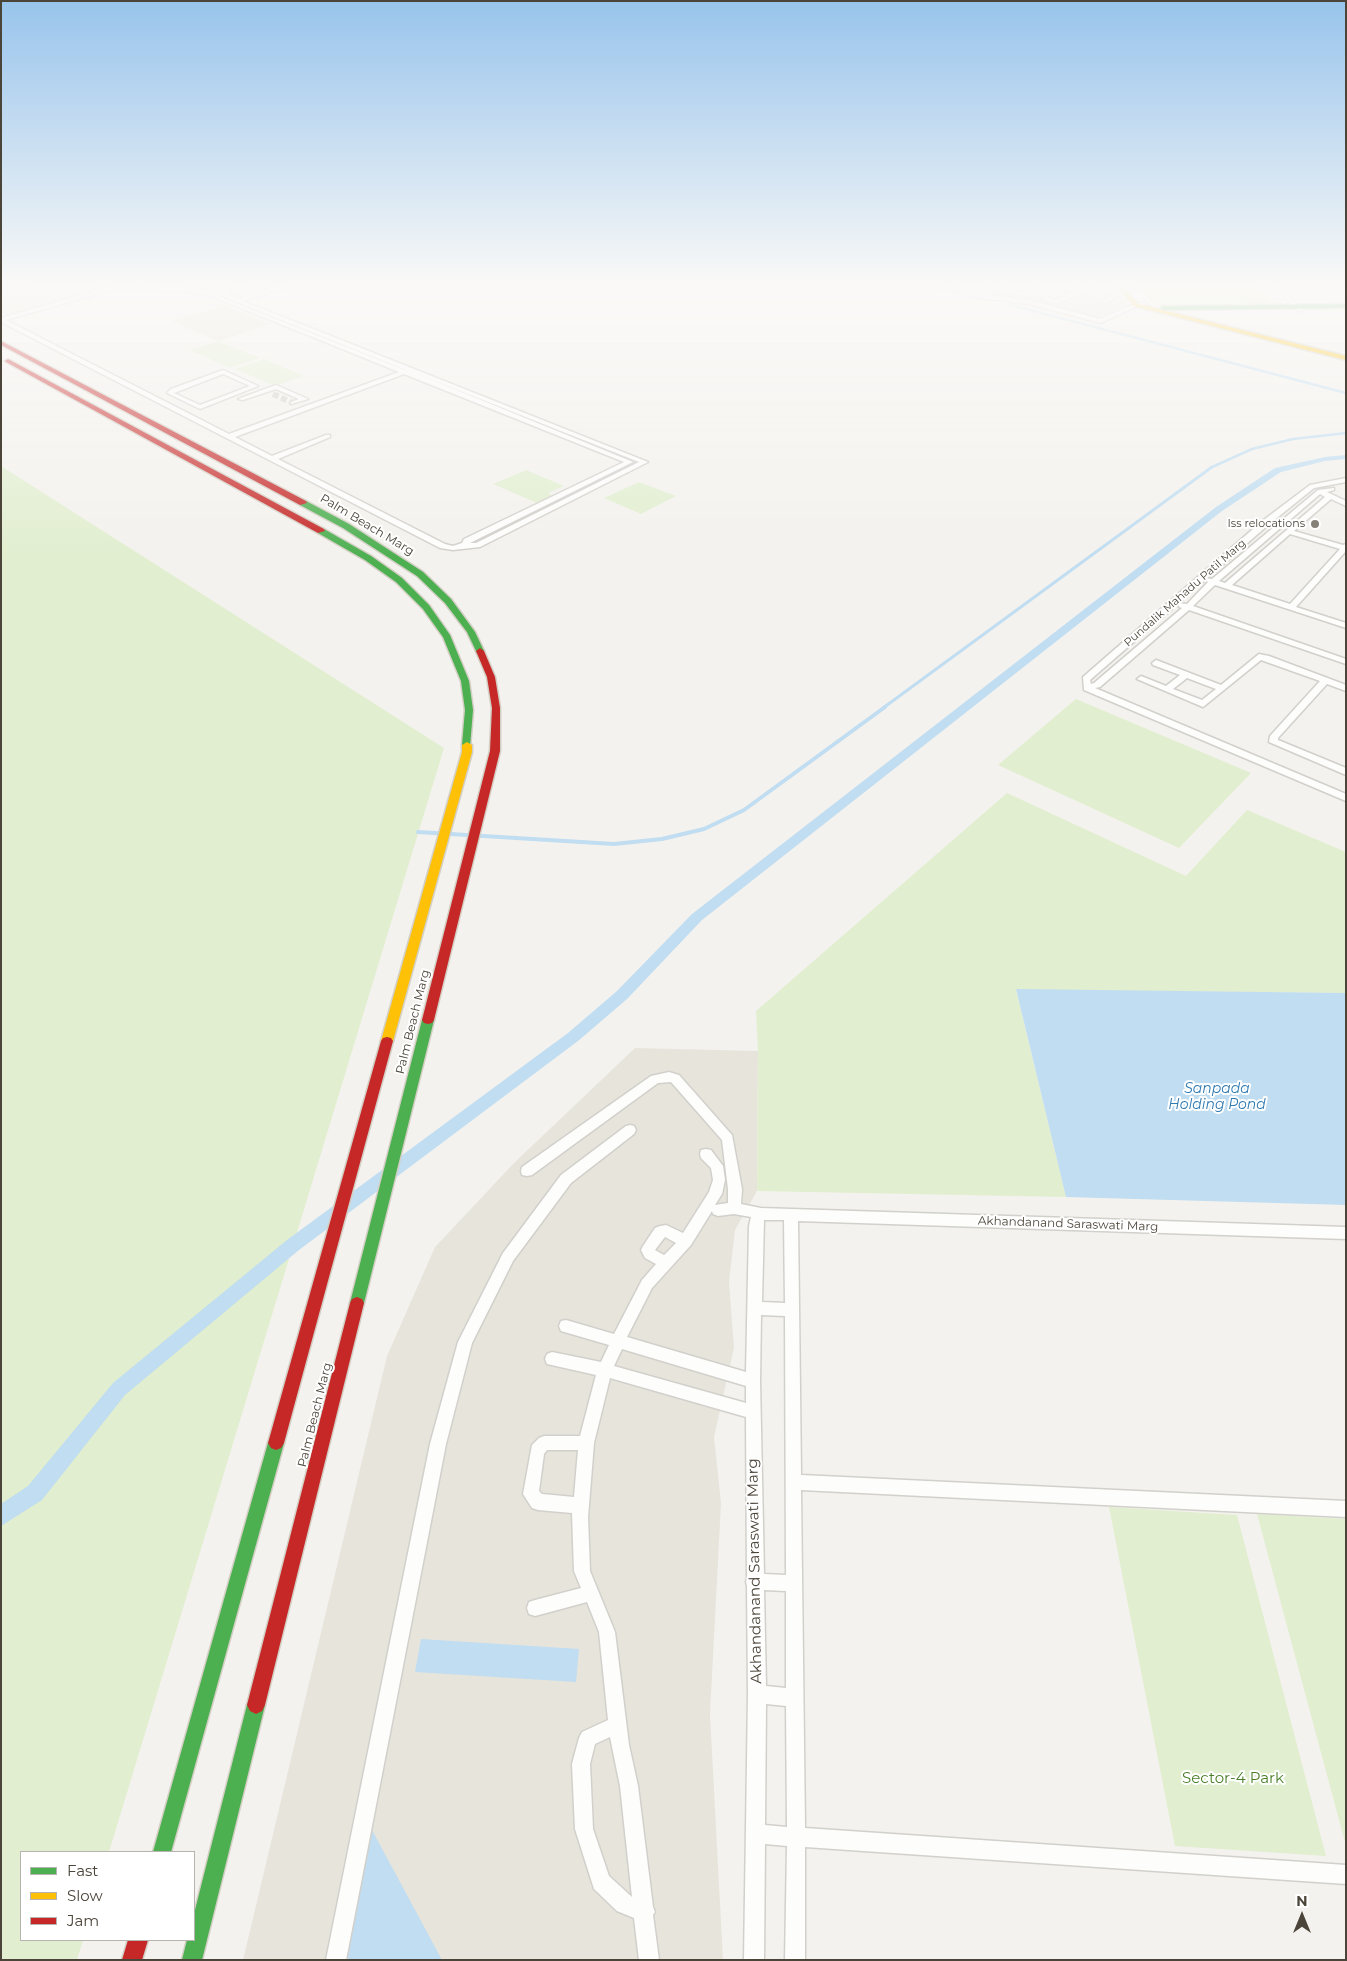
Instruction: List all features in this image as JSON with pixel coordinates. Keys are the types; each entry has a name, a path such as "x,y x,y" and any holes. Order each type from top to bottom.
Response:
{"main road":[{"name":"Palm Beach Marg","path":"35,376 327,534 368,558 399,580 426,607 447,637 465,681 469,710 467,752 162,1851"},
{"name":"Palm Beach Marg","path":"62,376 346,526 387,550 420,574 448,601 471,632 491,678 496,708 496,752 192,1960"},
{"path":"132,1960 138,1941"}],"street":[{"path":"108,376 444,546 453,548 477,545 645,462"},
{"path":"213,376 173,390 170,393 200,407 255,386 231,376"},
{"path":"228,437 395,376"},
{"path":"418,376 630,462 645,462"},
{"path":"419,376 645,462"},
{"path":"190,418 276,387 305,398 293,403 305,408"},
{"path":"264,391 272,394"},
{"path":"159,402 176,396"},
{"path":"271,459 328,436"},
{"path":"465,546 467,541 630,462"},
{"name":"Pundalik Mahadu Patil Marg","path":"1346,480 1312,486 1264,524 1086,679 1087,688 1097,685 1320,491 1346,486"},
{"path":"1312,486 1329,497 1346,504"},
{"path":"1226,586 1329,497"},
{"path":"1290,532 1345,547 1291,608"},
{"path":"1202,578 1346,626"},
{"path":"1173,602 1346,662"},
{"path":"1141,679 1203,704 1259,657 1346,688"},
{"path":"1156,663 1222,688"},
{"path":"1167,690 1186,674"},
{"path":"1325,681 1273,738 1274,742 1346,772"},
{"path":"1087,688 1346,798"},
{"path":"527,1170 655,1079 669,1076 675,1078 728,1139 735,1188 734,1208"},
{"path":"336,1960 438,1444 465,1342 508,1257 566,1179 630,1130"},
{"path":"649,1960 630,1786 618,1725 607,1632 582,1571 581,1506 586,1443 605,1370 647,1284 686,1241 715,1194 720,1180 716,1166 706,1154"},
{"path":"718,1210 734,1208 761,1214"},
{"name":"Akhandanand Saraswati Marg","path":"754,1960 757,1694 754,1582 753,1381 756,1226 757,1219 761,1214 1346,1233"},
{"path":"791,1216 796,1837 794,1960"},
{"path":"666,1263 650,1254 648,1250 660,1232 666,1231 686,1241"},
{"path":"755,1308 791,1310"},
{"path":"566,1326 753,1381"},
{"path":"552,1359 605,1370 753,1412"},
{"path":"581,1506 538,1502 531,1494 537,1450 544,1443 586,1443"},
{"path":"793,1482 1346,1509"},
{"path":"754,1582 794,1583"},
{"path":"535,1608 591,1593"},
{"path":"757,1694 794,1698"},
{"path":"618,1725 588,1738 581,1764 584,1829 601,1882 624,1904 645,1912"},
{"path":"755,1834 1346,1875"}],"shaded area":[{"path":"635,1048 758,1051 757,1191 735,1230 729,1282 734,1348 714,1437 721,1503 710,1714 723,1960 243,1960 387,1356 435,1247 515,1162"}],"green space":[{"path":"250,376 304,376 275,386"},
{"path":"1,466 444,748 109,1851 20,1851 20,1941 83,1941 77,1960 1,1960"},
{"path":"526,470 564,486 548,493 553,496 537,503 493,484"},
{"path":"639,482 676,496 641,514 604,498"},
{"path":"1076,699 1251,773 1179,848 998,765"},
{"path":"1007,793 1186,876 1247,810 1346,852 1346,993 1016,990 1066,1197 757,1191 758,1051 756,1011"},
{"name":"Sector-4 Park","path":"1109,1507 1237,1515 1326,1856 1175,1846"},
{"path":"1257,1514 1346,1519 1346,1846"}],"water":[{"name":"Sanpada Holding Pond","path":"1016,989 1346,993 1346,1205 1066,1197"},
{"path":"421,1639 579,1649 576,1682 415,1672"},
{"path":"372,1830 442,1960 345,1960"}],"waterway":[{"path":"1279,376 1346,393"},
{"path":"1212,467 1252,449 1293,439 1346,433"},
{"path":"1,1516 35,1493 119,1389 293,1245 573,1037 622,995 697,917 1219,509 1278,470 1325,459 1346,457"},
{"path":"883,708 1212,467"},
{"path":"418,832 614,844 662,839 704,829 744,810 885,707"}],"tunnel":[{"path":"273,394 293,403"}],"traffic: fast":[{"path":"303,503 346,526 420,574 448,601 471,632 480,651"},
{"path":"321,531 368,558 399,580 426,607 447,637 465,681 469,710 467,745"},
{"path":"357,1303 428,1020"},
{"path":"162,1851 276,1443"},
{"path":"192,1960 256,1705"}],"traffic: slow":[{"path":"387,1041 467,752 467,745"}],"traffic: jam":[{"path":"35,376 321,531"},
{"path":"62,376 303,503"},
{"path":"428,1020 495,751 496,708 491,677 480,651"},
{"path":"276,1443 387,1041"},
{"path":"256,1705 357,1303"},
{"path":"132,1960 138,1941"}],"place":[{"name":"Iss relocations","path":"1315,524"}]}
